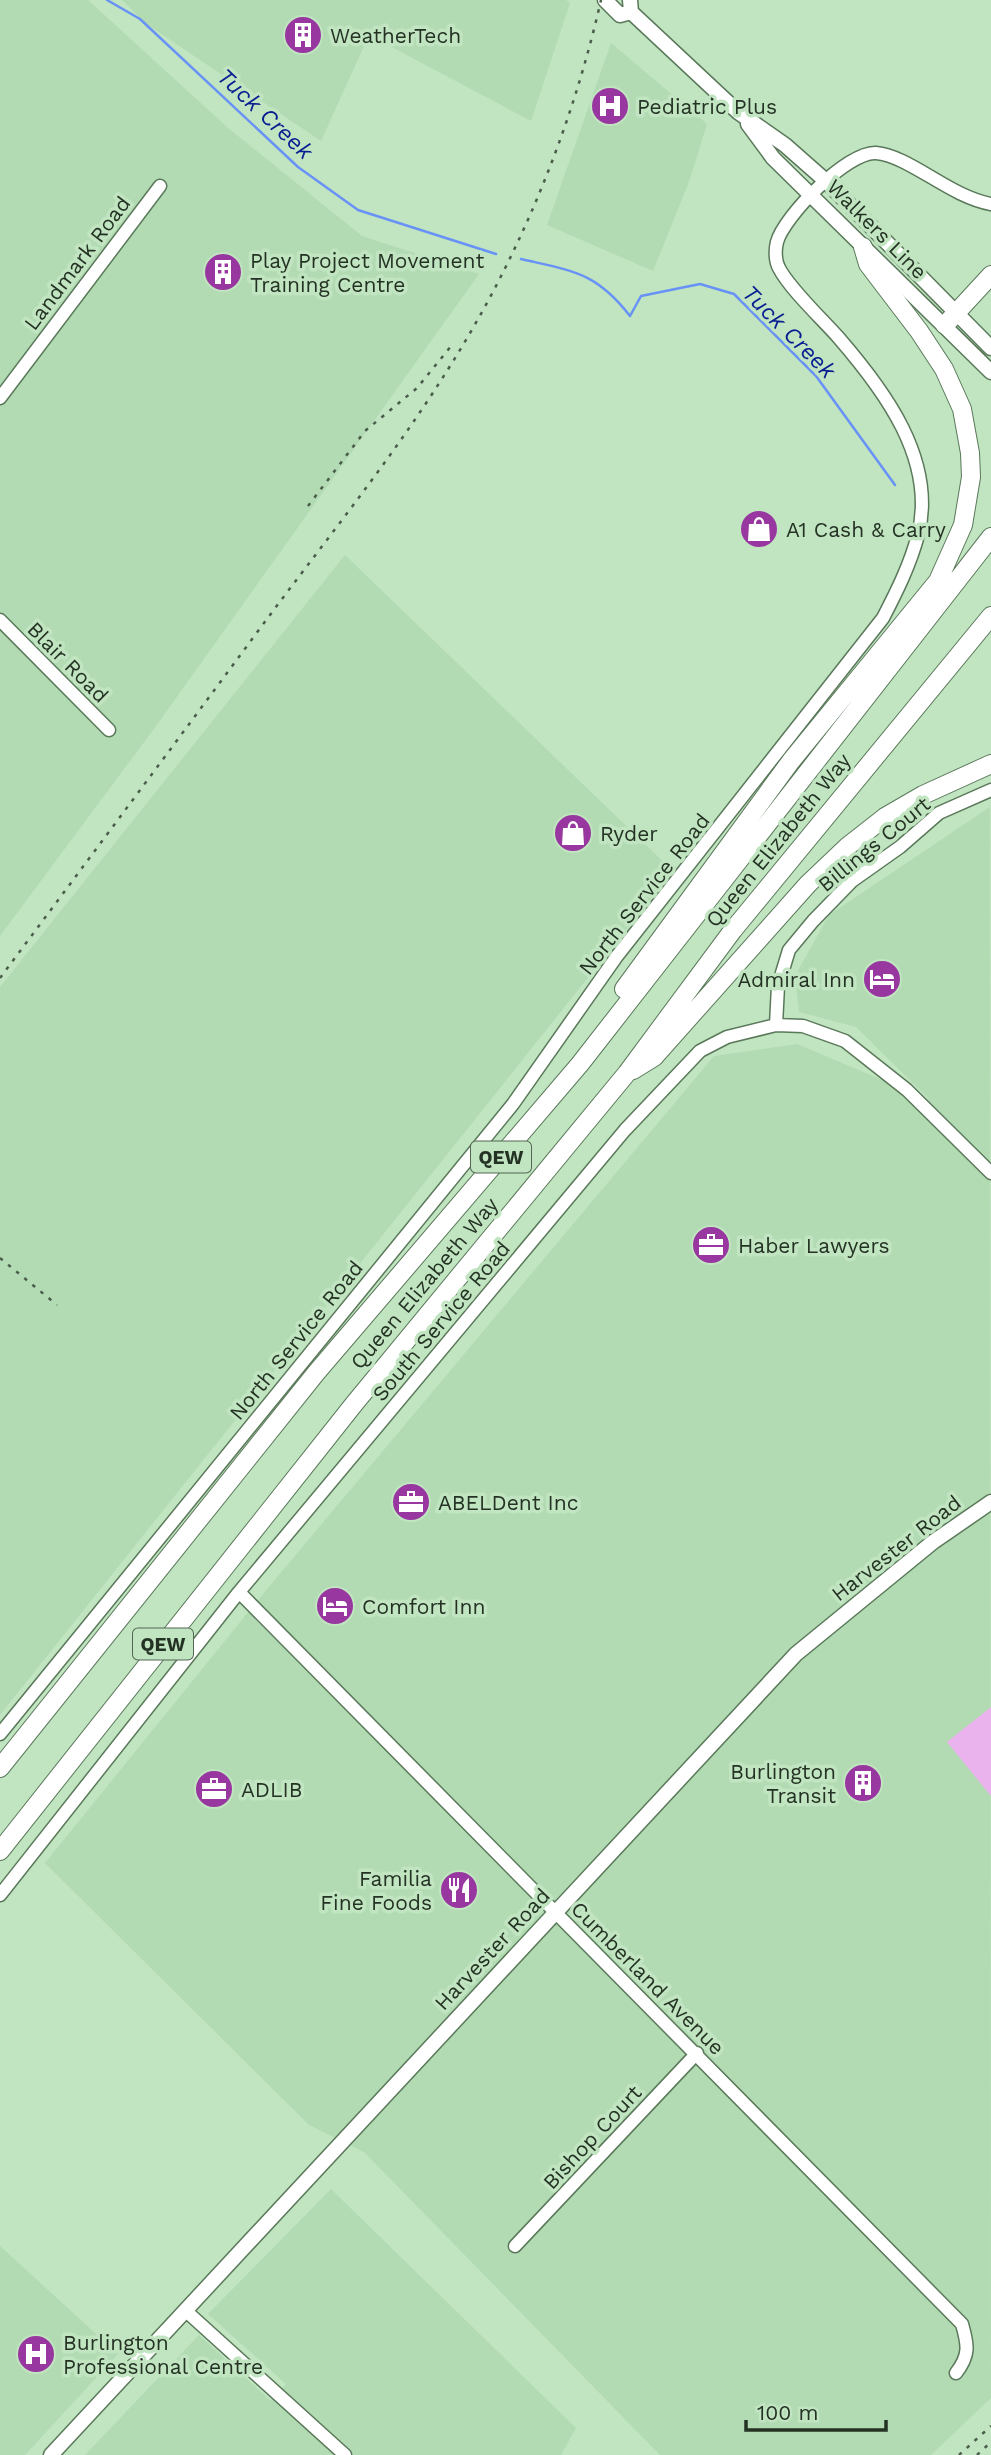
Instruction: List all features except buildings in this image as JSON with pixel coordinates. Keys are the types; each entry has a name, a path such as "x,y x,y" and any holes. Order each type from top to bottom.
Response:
{"highway":[{"path":"580,1064 591,1033 791,761 938,581 962,526 971,477 962,409 944,369 868,264 863,247"},
{"path":"950,319 991,275"},
{"name":"Queen Elizabeth Way","path":"0,1768 316,1373 580,1064 988,541"},
{"name":"Queen Elizabeth Way","path":"0,1851 333,1429 627,1073 733,930 991,616"},
{"path":"627,1073 654,1057 808,884 848,846 886,817 923,795 991,764"}],"main road":[{"name":"Walkers Line","path":"605,0 620,15 630,6 738,112 773,158 863,247 950,319 991,348"},
{"name":"Walkers Line","path":"738,112 785,145 827,182 950,319 991,372"},
{"name":"Harvester Road","path":"51,2455 796,1654 933,1542 991,1502"}],"street":[{"name":"North Service Road","path":"0,1734 513,1104 617,956 883,618 907,570 919,533 922,501 914,457 899,420 875,381 779,268 777,242 812,195 842,166 860,155 879,153 971,201 991,204"},
{"name":"Landmark Road","path":"0,398 160,186"},
{"name":"Blair Road","path":"0,620 109,730"},
{"name":"Billings Court","path":"776,1025 778,986 789,950 813,920 852,881 900,847 939,813 991,790"},
{"name":"South Service Road","path":"0,1895 239,1592 662,1088 700,1051 715,1042 776,1025 803,1026 845,1041 907,1090 991,1173"},
{"name":"Cumberland Avenue","path":"239,1592 962,2324 969,2348 966,2360 956,2373"},
{"name":"Bishop Court","path":"515,2246 697,2053"},
{"path":"186,2311 345,2455"}],"shaded area":[{"path":"0,0 88,0 227,127 362,236 479,274 156,726 0,936"},
{"path":"122,0 566,0 570,3 531,121 369,35 321,141 145,23"},
{"path":"611,43 707,124 689,182 653,271 547,225"},
{"path":"345,555 673,871 0,1715 0,987"},
{"path":"990,807 991,2398 931,2455 660,2455 364,2152 309,2125 45,1863 258,1600 714,1056 797,1044 930,1100 856,1027 799,1012 795,976 829,915"},
{"path":"991,1707 991,1796 947,1742"},
{"path":"331,2189 576,2428 561,2455 85,2455 199,2335 271,2401 286,2384 208,2314"},
{"path":"0,2246 118,2354 25,2455 0,2455"}],"waterway":[{"name":"Tuck Creek","path":"107,0 140,19 298,167 358,210 496,254"},
{"name":"Tuck Creek","path":"521,259 569,271 594,282 618,301 630,316 641,296 700,284 734,294 816,376 895,485"}],"railway":[{"path":"0,978 380,469 445,374 496,286 539,194 574,98 601,0"},
{"path":"308,506 365,431 417,388 452,345"},
{"path":"0,1258 57,1305"},
{"path":"959,2455 991,2426"},
{"path":"977,2455 991,2442"}],"place":[{"name":"WeatherTech","path":"303,35"},
{"name":"Pediatric Plus","path":"610,106"},
{"name":"Play Project Movement Training Centre","path":"223,272"},
{"name":"A1 Cash & Carry","path":"759,529"},
{"name":"Ryder","path":"573,833"},
{"name":"Admiral Inn","path":"882,979"},
{"name":"Haber Lawyers","path":"711,1245"},
{"name":"ABELDent Inc","path":"411,1502"},
{"name":"Comfort Inn","path":"335,1606"},
{"name":"Burlington Transit","path":"863,1783"},
{"name":"ADLIB","path":"214,1789"},
{"name":"Familia Fine Foods","path":"459,1890"},
{"name":"Burlington Professional Centre","path":"36,2354"}]}
